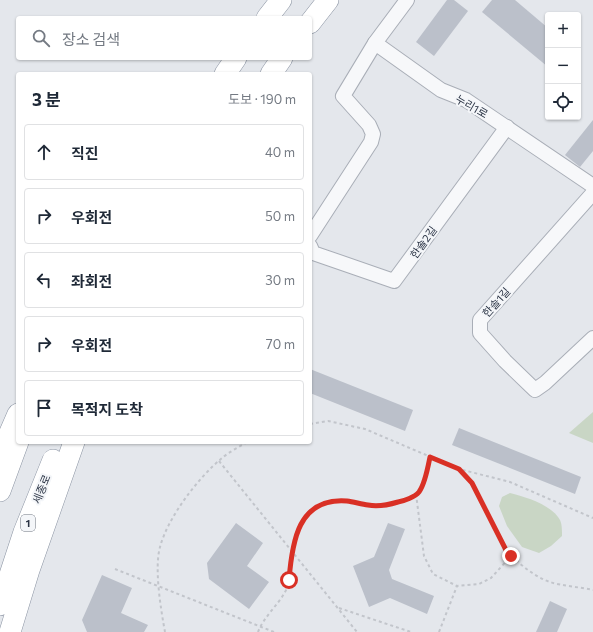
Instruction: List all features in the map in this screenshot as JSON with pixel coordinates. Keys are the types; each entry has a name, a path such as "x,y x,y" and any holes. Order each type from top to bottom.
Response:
{"highway":[{"path":"269,16 281,0"},
{"path":"312,20 328,0"},
{"path":"226,72 235,60"},
{"path":"272,72 280,60"},
{"path":"0,455 16,419"},
{"path":"0,491 17,444"},
{"name":"세종로","path":"0,605 24,532 59,444"},
{"path":"10,632 29,570 73,444"}],"street":[{"path":"312,233 371,142 373,134 369,125 343,96 375,43 407,0"},
{"name":"누리1로","path":"375,43 441,90 466,100 593,186"},
{"name":"한솔2길","path":"312,251 313,253 394,281 507,127"},
{"name":"한솔1길","path":"593,193 480,320 480,333 505,361 535,390 593,338"}],"path":[{"path":"312,424 328,421 365,429 459,469 510,482 593,518"},
{"path":"166,632 157,570 160,548 172,518 192,489 219,461 244,444"},
{"path":"258,632 286,591 297,530 307,514 315,507 330,501 347,501 370,506 384,506 405,501 419,492 430,457"},
{"path":"219,461 357,632"},
{"path":"459,469 472,483 507,552 511,556 526,569 550,582 593,590"},
{"path":"416,494 424,556 432,574 457,586 479,584 491,578 511,556"},
{"path":"115,569 274,632"},
{"path":"439,632 457,586"},
{"path":"337,607 411,632"}],"green space":[{"path":"593,412 593,443 569,433"},
{"path":"510,493 531,499 551,510 560,520 562,526 562,536 551,546 539,553 522,547 507,526 499,506 502,497"}],"building":[{"path":"447,0 454,0 468,11 434,56 416,42"},
{"path":"492,0 515,0 545,25 545,64 482,12"},
{"path":"593,120 593,151 580,167 565,155"},
{"path":"312,370 413,410 405,431 312,394"},
{"path":"459,428 581,477 575,494 452,445"},
{"path":"236,523 263,543 247,566 269,582 249,609 209,579 207,563"},
{"path":"388,523 405,529 389,570 392,579 434,596 427,614 390,598 369,607 353,566 374,557"},
{"path":"102,575 132,588 121,613 148,625 144,632 87,632 82,620"},
{"path":"550,601 567,609 557,632 536,632"}],"route":[{"path":"289,580 291,558 297,530 307,514 315,507 330,501 347,501 370,506 384,506 405,501 419,492 430,457 459,469 472,483 507,552 511,556"}]}
